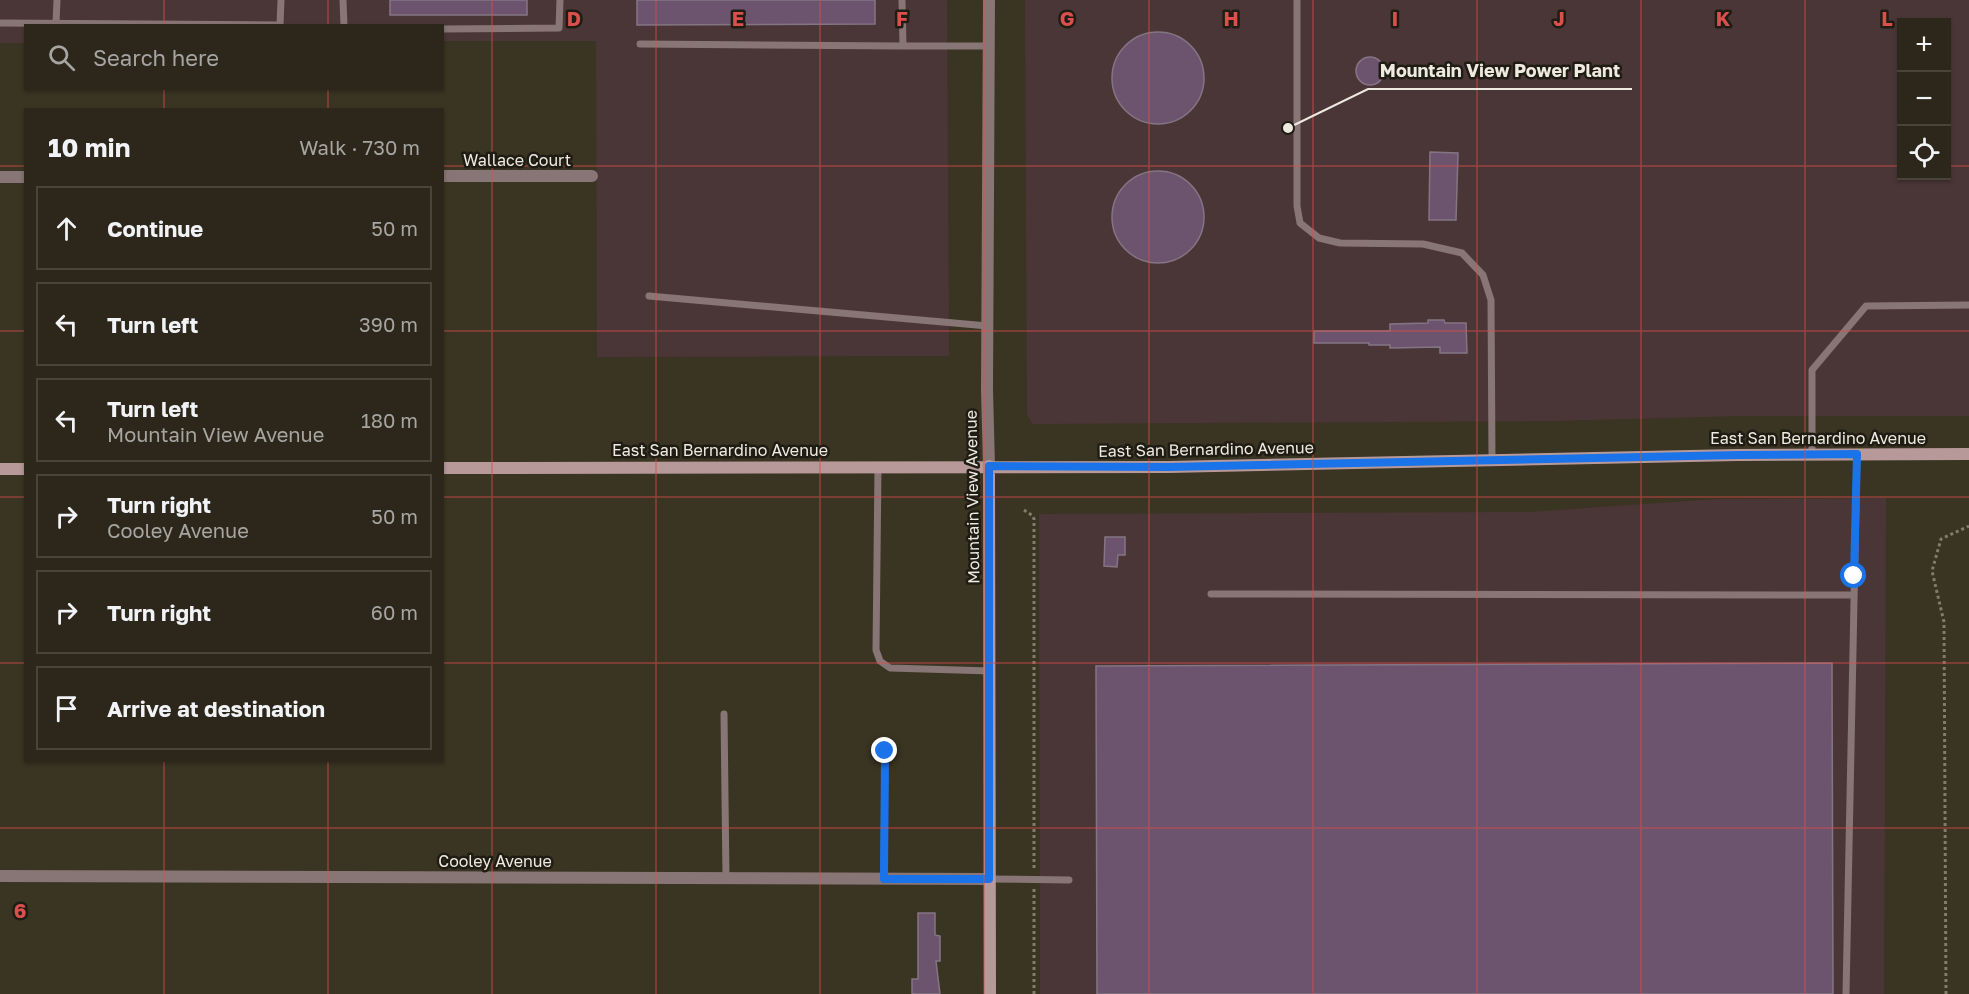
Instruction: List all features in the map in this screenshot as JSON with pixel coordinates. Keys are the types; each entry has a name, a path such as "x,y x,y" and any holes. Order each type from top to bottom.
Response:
{"main road":[{"name":"East San Bernardino Avenue","path":"444,468 1169,467 1812,454 1969,454"},
{"name":"Mountain View Avenue","path":"989,466 990,994"},
{"path":"0,469 24,469"}],"street":[{"name":"Mountain View Avenue","path":"989,0 989,466"},
{"name":"Wallace Court","path":"444,176 592,176"},
{"path":"0,177 24,177"},
{"name":"Cooley Avenue","path":"0,876 989,879"}],"lane":[{"path":"56,23 57,0"},
{"path":"280,24 281,0"},
{"path":"343,0 344,24"},
{"path":"444,29 560,28 560,0"},
{"path":"902,0 903,46"},
{"path":"1297,0 1296,206 1300,223 1319,238 1340,243 1423,244 1462,253 1483,275 1491,300 1492,460"},
{"path":"0,23 168,24"},
{"path":"640,44 989,46"},
{"path":"649,296 988,326"},
{"path":"1812,454 1812,370 1866,306 1969,305"},
{"path":"1846,994 1857,454"},
{"path":"878,467 876,650 880,661 890,668 991,671"},
{"path":"1210,594 1853,596"},
{"path":"724,714 726,878"},
{"path":"884,879 885,751"},
{"path":"989,879 1069,880"}],"path":[{"path":"1024,510 1034,519 1034,994"},
{"path":"1946,994 1944,622 1932,570 1941,539 1969,526"}],"shaded area":[{"path":"0,0 947,0 949,356 597,357 596,41 444,41 444,24 24,24 24,43 0,43"},
{"path":"1025,0 1969,0 1969,416 1743,416 1553,421 1033,424 1027,415"},
{"path":"1886,498 1884,994 1040,994 1039,514 1529,512 1717,499"}],"building":[{"path":"390,0 527,0 527,15 390,15"},
{"path":"637,0 875,0 875,24 637,25"},
{"path":"1158,32 1175,36 1190,46 1200,61 1204,78 1200,95 1190,110 1175,120 1158,124 1141,120 1126,110 1116,95 1112,78 1116,61 1126,46 1141,36"},
{"path":"1370,57 1380,61 1384,71 1380,81 1370,85 1360,81 1356,71 1360,61"},
{"path":"1430,152 1458,153 1456,220 1429,220"},
{"path":"1158,171 1176,175 1190,185 1200,199 1204,217 1200,235 1190,249 1176,259 1158,263 1140,259 1126,249 1116,235 1112,217 1116,199 1126,185 1140,175"},
{"path":"1428,320 1466,323 1467,353 1440,353 1440,347 1390,348 1390,345 1369,345 1369,343 1314,343 1314,331 1390,331 1390,324 1428,323"},
{"path":"1105,537 1125,537 1125,555 1118,555 1117,567 1104,566"},
{"path":"1832,663 1833,994 1097,994 1096,666"},
{"path":"918,913 935,913 935,935 940,936 940,961 936,961 940,994 912,994 912,979 918,979"}],"place":[{"name":"Mountain View Power Plant","path":"1288,128"}],"route":[{"path":"885,751 884,879 989,879 991,671 989,466 1169,467 1857,454 1854,576"}]}
